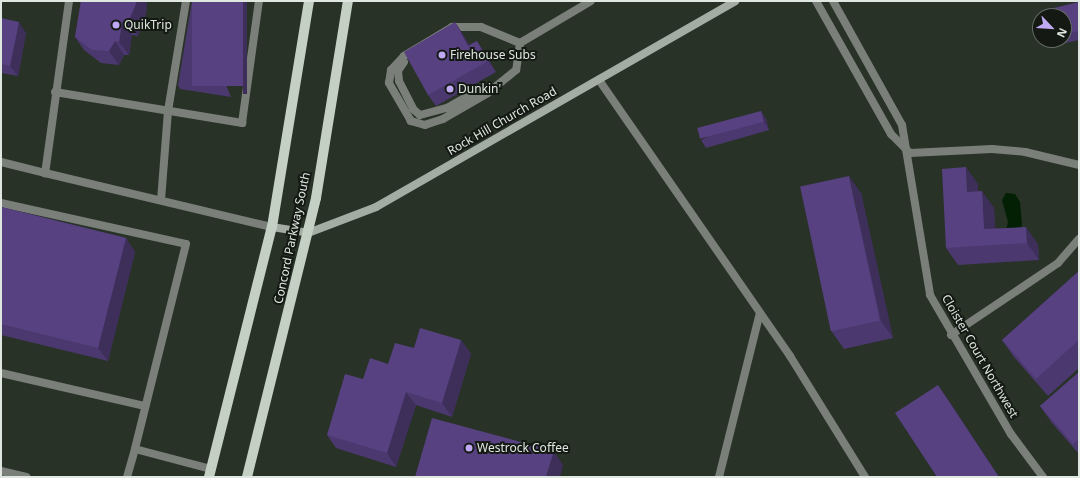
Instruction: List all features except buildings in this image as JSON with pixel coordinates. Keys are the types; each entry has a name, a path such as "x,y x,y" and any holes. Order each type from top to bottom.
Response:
{"main road":[{"name":"Concord Parkway South","path":"210,473 272,227 309,1"},
{"name":"Concord Parkway South","path":"247,477 308,233 348,1"},
{"name":"Rock Hill Church Road","path":"308,233 376,207 735,1"},
{"path":"272,227 308,233"}],"street":[{"path":"45,173 55,92 69,1"},
{"path":"161,200 168,111 186,1"},
{"path":"55,92 242,123 259,1"},
{"path":"520,43 591,1"},
{"path":"816,1 890,134 910,153 992,149 1025,152 1079,165"},
{"name":"Cloister Court Northwest","path":"833,1 902,125 910,153 930,295 951,335 1012,434 1043,477"},
{"path":"452,27 474,27 505,34 520,43 516,70 492,90 443,119 425,125 411,121 389,83 391,70 426,43 452,27"},
{"path":"599,80 760,313 865,477"},
{"path":"1,162 272,227"},
{"path":"1,203 186,244 127,477"},
{"path":"951,335 1058,263 1079,239"},
{"path":"719,477 760,313"},
{"path":"1,374 145,406"},
{"path":"135,449 210,473"},
{"path":"1,471 26,477"}],"shaded area":[{"path":"1006,193 1015,194 1020,202 1022,225 1015,236 1006,231 1008,222 1002,200"}],"place":[{"name":"QuikTrip","path":"116,25"},
{"name":"Firehouse Subs","path":"442,55"},
{"name":"Dunkin'","path":"450,89"},
{"name":"Westrock Coffee","path":"469,448"}]}
